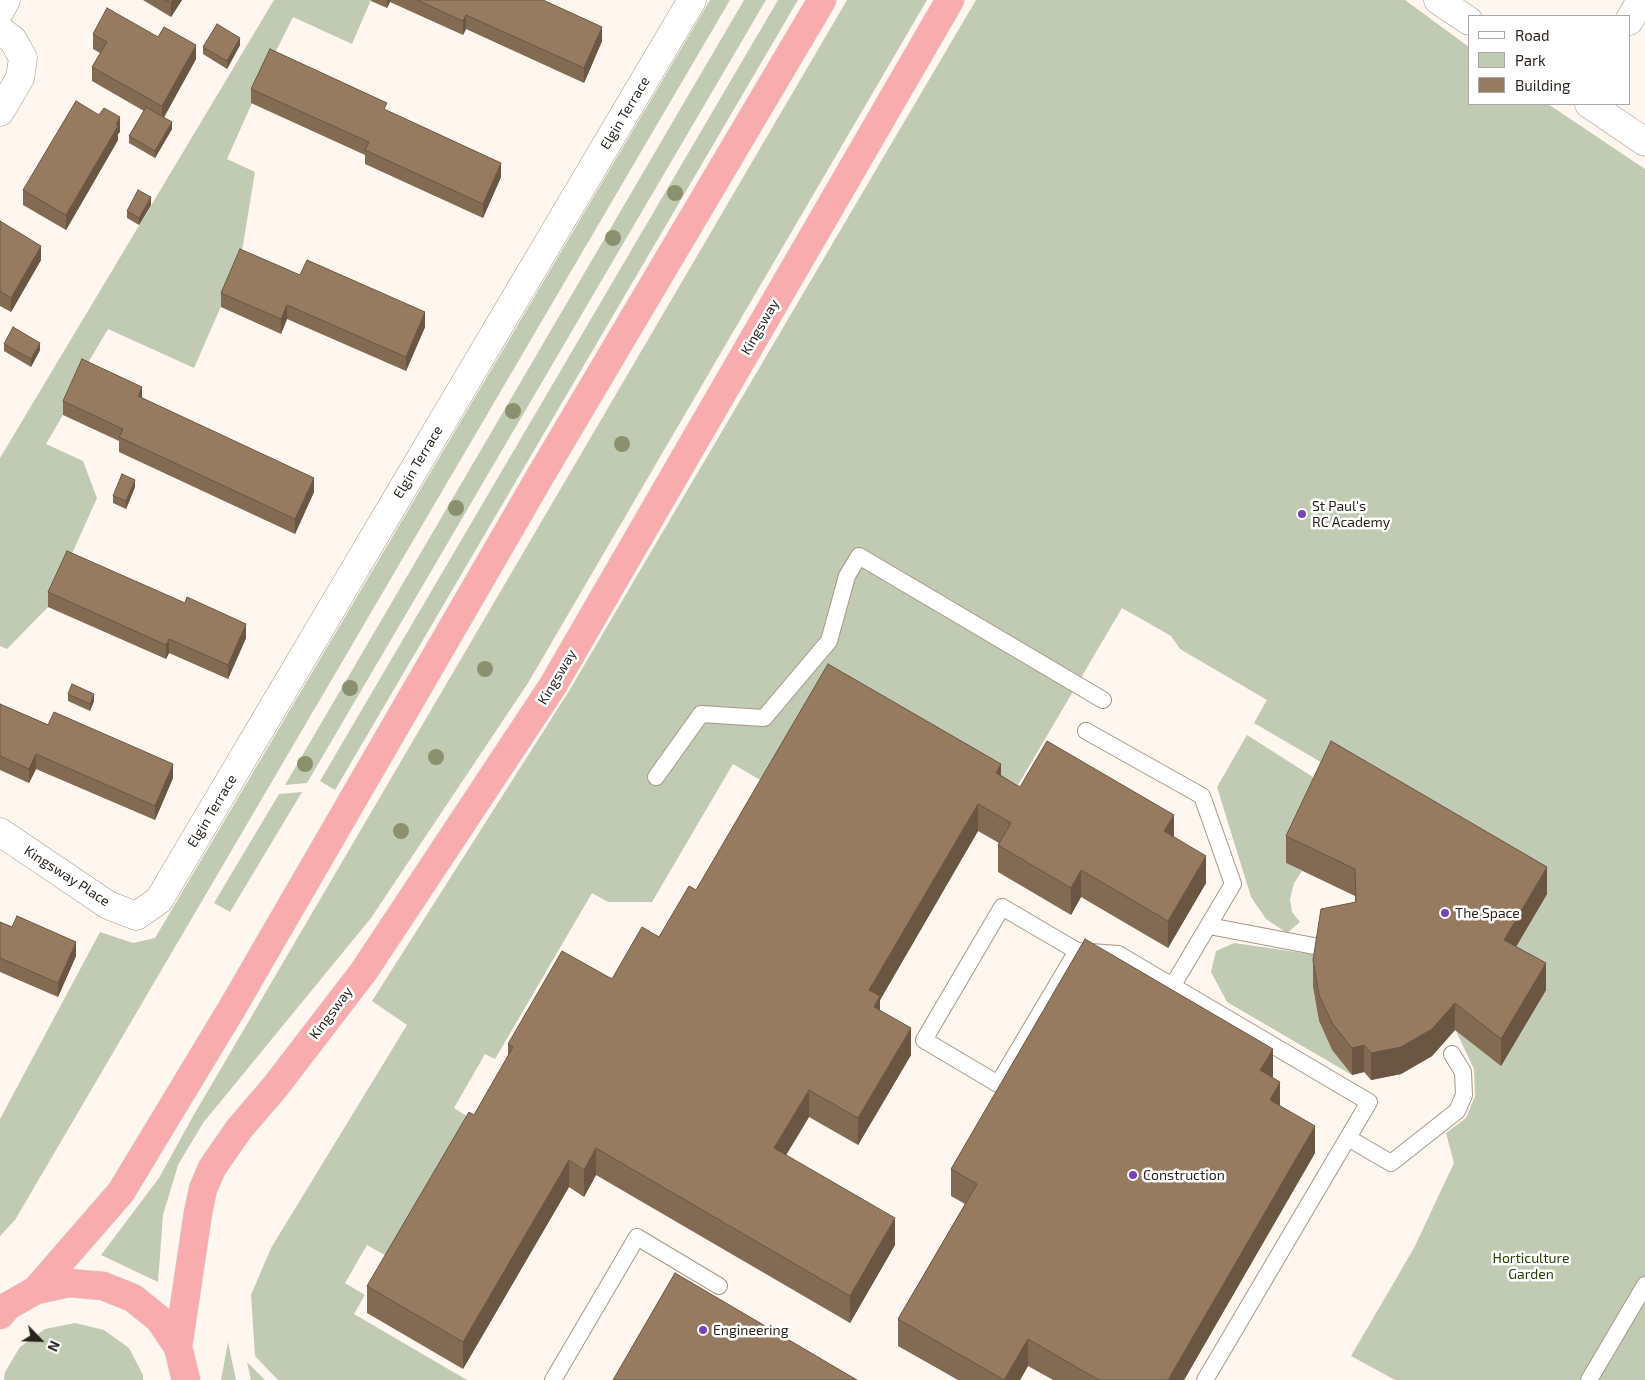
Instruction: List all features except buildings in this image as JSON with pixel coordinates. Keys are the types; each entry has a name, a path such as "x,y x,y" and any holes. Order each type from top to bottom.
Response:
{"highway":[{"path":"36,1290 121,1192 236,1001 542,473 822,0"},
{"name":"Kingsway","path":"178,1347 198,1212 203,1189 212,1168 239,1129 275,1087 364,970 552,687 950,0"},
{"path":"0,1315 8,1306 36,1290 69,1283 103,1286 133,1298 159,1319 178,1347 186,1380"}],"street":[{"path":"0,11 6,0"},
{"name":"Elgin Terrace","path":"136,916 159,900 692,0"},
{"path":"1438,0 1468,20"},
{"path":"1630,19 1641,0"},
{"path":"0,30 13,40 23,58 20,78 0,112"},
{"path":"1590,105 1645,142"},
{"name":"Kingsway Place","path":"0,832 108,905 136,916"}],"lane":[{"path":"656,778 701,714 764,718 829,641 847,576 859,556 1103,700"},
{"path":"1086,731 1202,796 1233,884 1173,985"},
{"path":"924,1040 1002,907 1076,951 1118,954 1369,1102 1205,1380"},
{"path":"1208,926 1314,946"},
{"path":"909,1031 998,1084 1076,951"},
{"path":"1348,1138 1391,1163 1458,1111 1464,1094 1463,1072 1452,1054"},
{"path":"553,1380 637,1237 719,1286"},
{"path":"1589,1380 1645,1284"}],"green space":[{"path":"274,0 371,0 352,44 293,17 270,63 227,159 255,172 240,263 194,368 108,329 82,373 63,415 46,444 83,461 97,498 48,607 7,649 0,646 0,458"},
{"path":"710,0 730,0 15,1220 0,1236 0,1119 100,932 133,943 155,938"},
{"path":"744,0 766,0 307,783 285,785"},
{"path":"778,0 798,0 335,790 320,781"},
{"path":"847,0 927,0 528,683 371,918 203,1123 178,1165 163,1215 158,1282 101,1255 159,1178 192,1118"},
{"name":"Horticulture Garden","path":"976,0 1405,0 1468,46 1468,105 1549,105 1645,169 1645,1380 1395,1380 1351,1356 1414,1248 1454,1163 1446,1133 1466,1118 1475,1096 1474,1069 1331,768 1254,723 1267,700 1180,649 1171,636 1122,608 1018,785 835,679 772,787 733,764 652,902 608,902 592,893 495,1059 485,1054 454,1108 478,1123 397,1262 367,1245 345,1283 365,1295 354,1314 467,1380 278,1380 255,1356 251,1295 271,1248 407,1025 372,1001 569,691"},
{"path":"1247,735 1324,784 1286,863 1302,871 1294,883 1290,899 1292,912 1300,922 1287,933 1266,919 1251,897 1217,787"},
{"path":"302,792 230,912 214,903 279,794"},
{"path":"1234,943 1318,955 1313,987 1319,1021 1332,1050 1352,1075 1227,1002 1211,972 1216,951"},
{"path":"75,1323 104,1330 129,1348 143,1375 143,1380 4,1380 5,1372 20,1347 45,1329"},
{"path":"228,1342 236,1380 221,1380"},
{"path":"247,1362 265,1380 251,1380"}],"place":[{"name":"St Paul's RC Academy","path":"1302,514"},
{"name":"The Space","path":"1445,913"},
{"name":"Construction","path":"1133,1175"},
{"name":"Engineering","path":"703,1330"}]}
